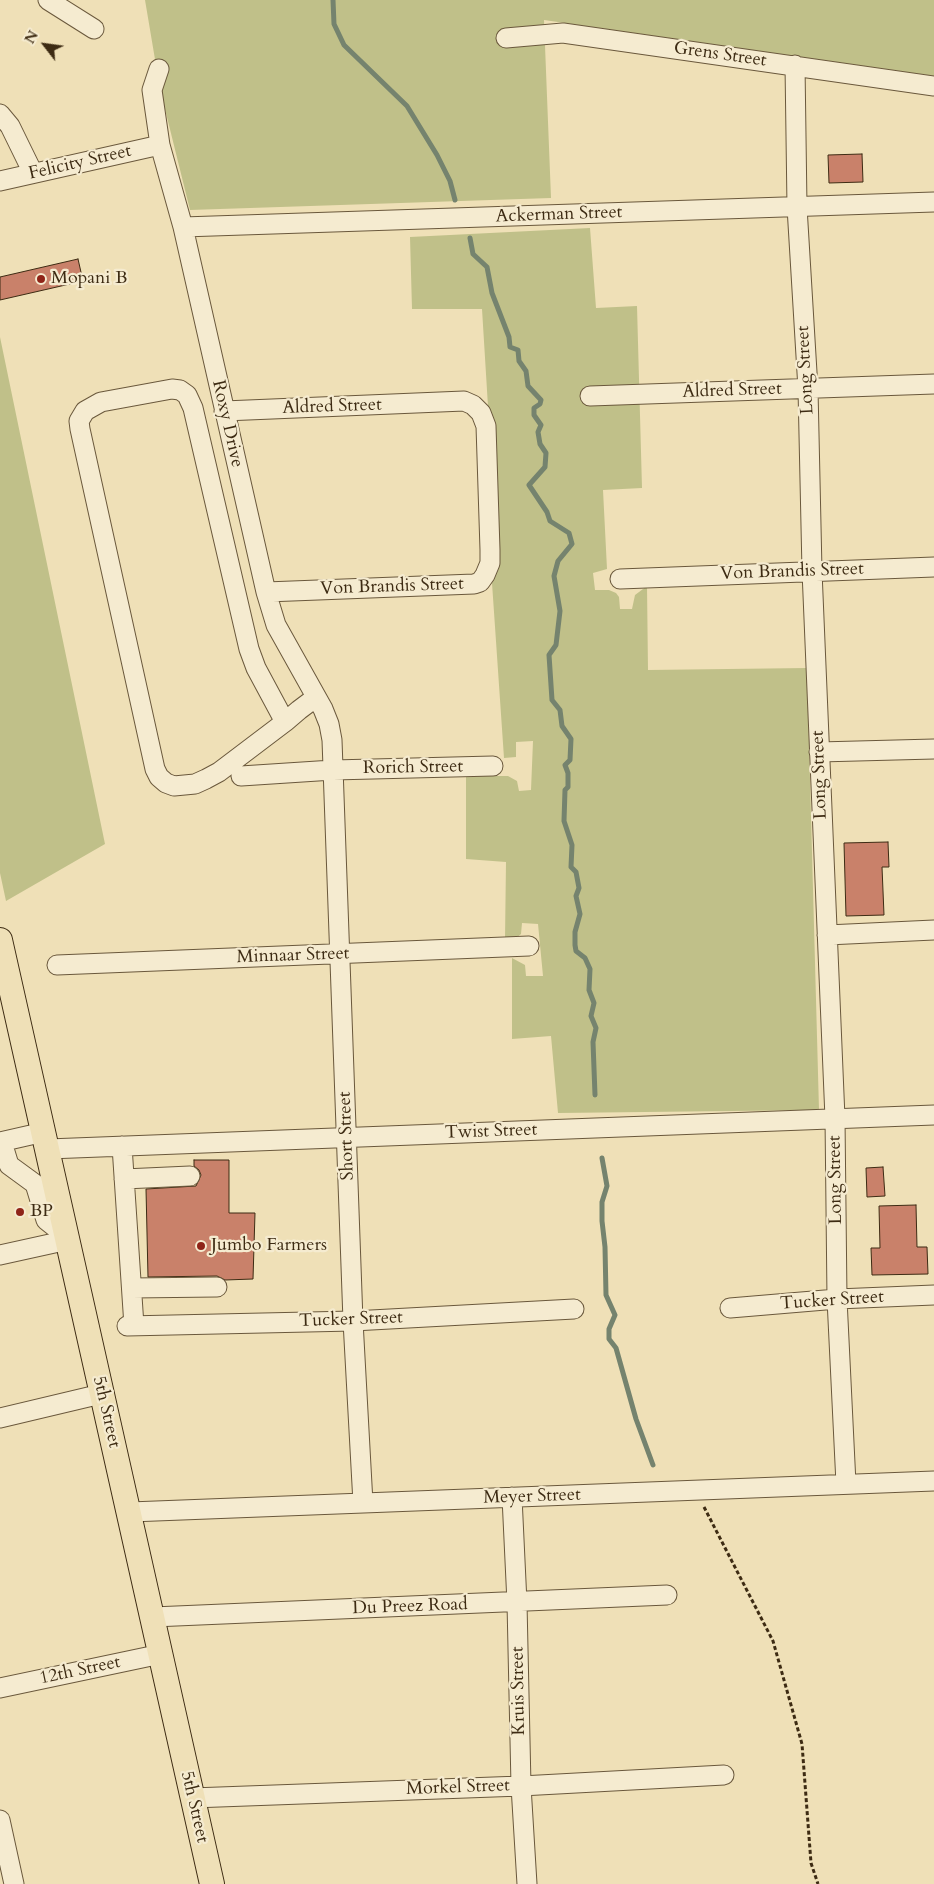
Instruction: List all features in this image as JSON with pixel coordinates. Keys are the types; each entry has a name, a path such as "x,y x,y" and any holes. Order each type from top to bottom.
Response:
{"main road":[{"name":"5th Street","path":"0,940 101,1394 130,1512 212,1884"}],"street":[{"path":"48,0 94,29"},
{"name":"Grens Street","path":"506,38 562,33 934,86"},
{"name":"Long Street","path":"795,65 797,207 808,388 812,571 834,1118 837,1299 846,1484"},
{"name":"Roxy Drive","path":"159,68 152,90 160,145 183,227 266,592 276,625 329,724 333,770"},
{"path":"0,114 10,126 33,173"},
{"name":"Felicity Street","path":"0,181 160,145"},
{"name":"Ackerman Street","path":"183,227 934,202"},
{"name":"Aldred Street","path":"590,396 934,384"},
{"path":"285,722 256,668 249,649 191,402 180,390 172,389 101,402 91,406 81,415 80,429 155,769 159,777 166,783 174,786 195,784 219,772 285,722 316,698"},
{"name":"Aldred Street","path":"224,411 464,401 473,405 481,413 486,426"},
{"name":"Von Brandis Street","path":"266,592 474,584 480,582 490,563 486,426"},
{"name":"Von Brandis Street","path":"620,579 934,567"},
{"path":"819,752 934,749"},
{"name":"Rorich Street","path":"241,776 333,770 493,766"},
{"name":"Short Street","path":"333,770 353,1321 363,1503"},
{"path":"827,935 934,930"},
{"name":"Minnaar Street","path":"57,965 529,946"},
{"name":"Twist Street","path":"1,1142 46,1141 122,1146 934,1115"},
{"path":"1,1142 9,1165 35,1184 46,1220 66,1235"},
{"path":"122,1146 132,1288 217,1287"},
{"path":"124,1179 190,1176"},
{"path":"0,1254 66,1235"},
{"name":"Tucker Street","path":"132,1288 131,1326 353,1321 574,1309"},
{"name":"Tucker Street","path":"730,1308 837,1299 934,1295"},
{"path":"0,1418 101,1394"},
{"name":"Meyer Street","path":"130,1512 934,1481"},
{"name":"Kruis Street","path":"512,1498 517,1603 521,1786 527,1884"},
{"name":"Du Preez Road","path":"153,1617 517,1603 668,1595"},
{"name":"12th Street","path":"0,1688 161,1654"},
{"name":"Morkel Street","path":"192,1798 521,1786 724,1775"},
{"path":"0,1820 14,1884"}],"path":[{"path":"696,1491 773,1641 802,1744 811,1863 818,1884"}],"green space":[{"path":"145,0 934,0 934,76 544,20 551,198 190,210 160,89"},
{"path":"590,228 596,308 637,306 642,488 603,490 607,569 593,573 595,590 609,590 616,593 619,597 620,609 632,609 635,595 647,586 648,670 807,668 819,1110 558,1113 551,1036 512,1039 512,958 525,965 526,976 543,976 538,924 522,923 521,934 515,939 505,939 506,862 466,859 466,776 508,776 517,781 519,791 531,790 533,741 516,742 516,757 504,758 492,583 498,569 482,309 412,309 410,237"},
{"path":"0,337 105,844 6,901 0,873"}],"building":[{"path":"862,154 863,182 829,183 828,155"},
{"name":"Mopani B","path":"78,259 83,281 0,300 0,277"},
{"path":"888,842 889,867 882,867 884,915 846,916 844,843"},
{"name":"Jumbo Farmers","path":"194,1160 229,1160 229,1213 255,1213 253,1279 225,1280 217,1276 148,1277 146,1189 196,1186 201,1175 194,1166"},
{"path":"883,1167 885,1196 867,1197 866,1168"},
{"path":"916,1205 917,1247 927,1247 928,1274 872,1275 871,1248 880,1248 879,1206"}],"waterway":[{"path":"333,0 334,24 344,45 407,106 437,155 450,181 455,200"},
{"path":"470,238 473,254 487,267 492,293 509,337 510,347 518,350 519,361 526,371 528,386 541,400 540,404 534,408 534,415 541,425 538,432 540,444 546,453 545,467 529,485 547,512 550,521 569,533 572,544 558,561 554,576 560,611 556,645 549,655 552,700 560,710 562,726 571,739 570,760 565,765 568,773 568,787 565,790 564,821 572,845 571,867 576,872 579,888 576,896 580,914 575,932 575,945 576,951 585,958 590,969 589,990 594,1003 591,1016 596,1028 593,1042 595,1095"},
{"path":"602,1158 607,1186 602,1202 606,1295 615,1315 609,1329 609,1339 616,1348 636,1419 653,1465"}],"place":[{"name":"Mopani B","path":"41,279"},
{"name":"BP","path":"20,1212"},
{"name":"Jumbo Farmers","path":"201,1246"}]}
